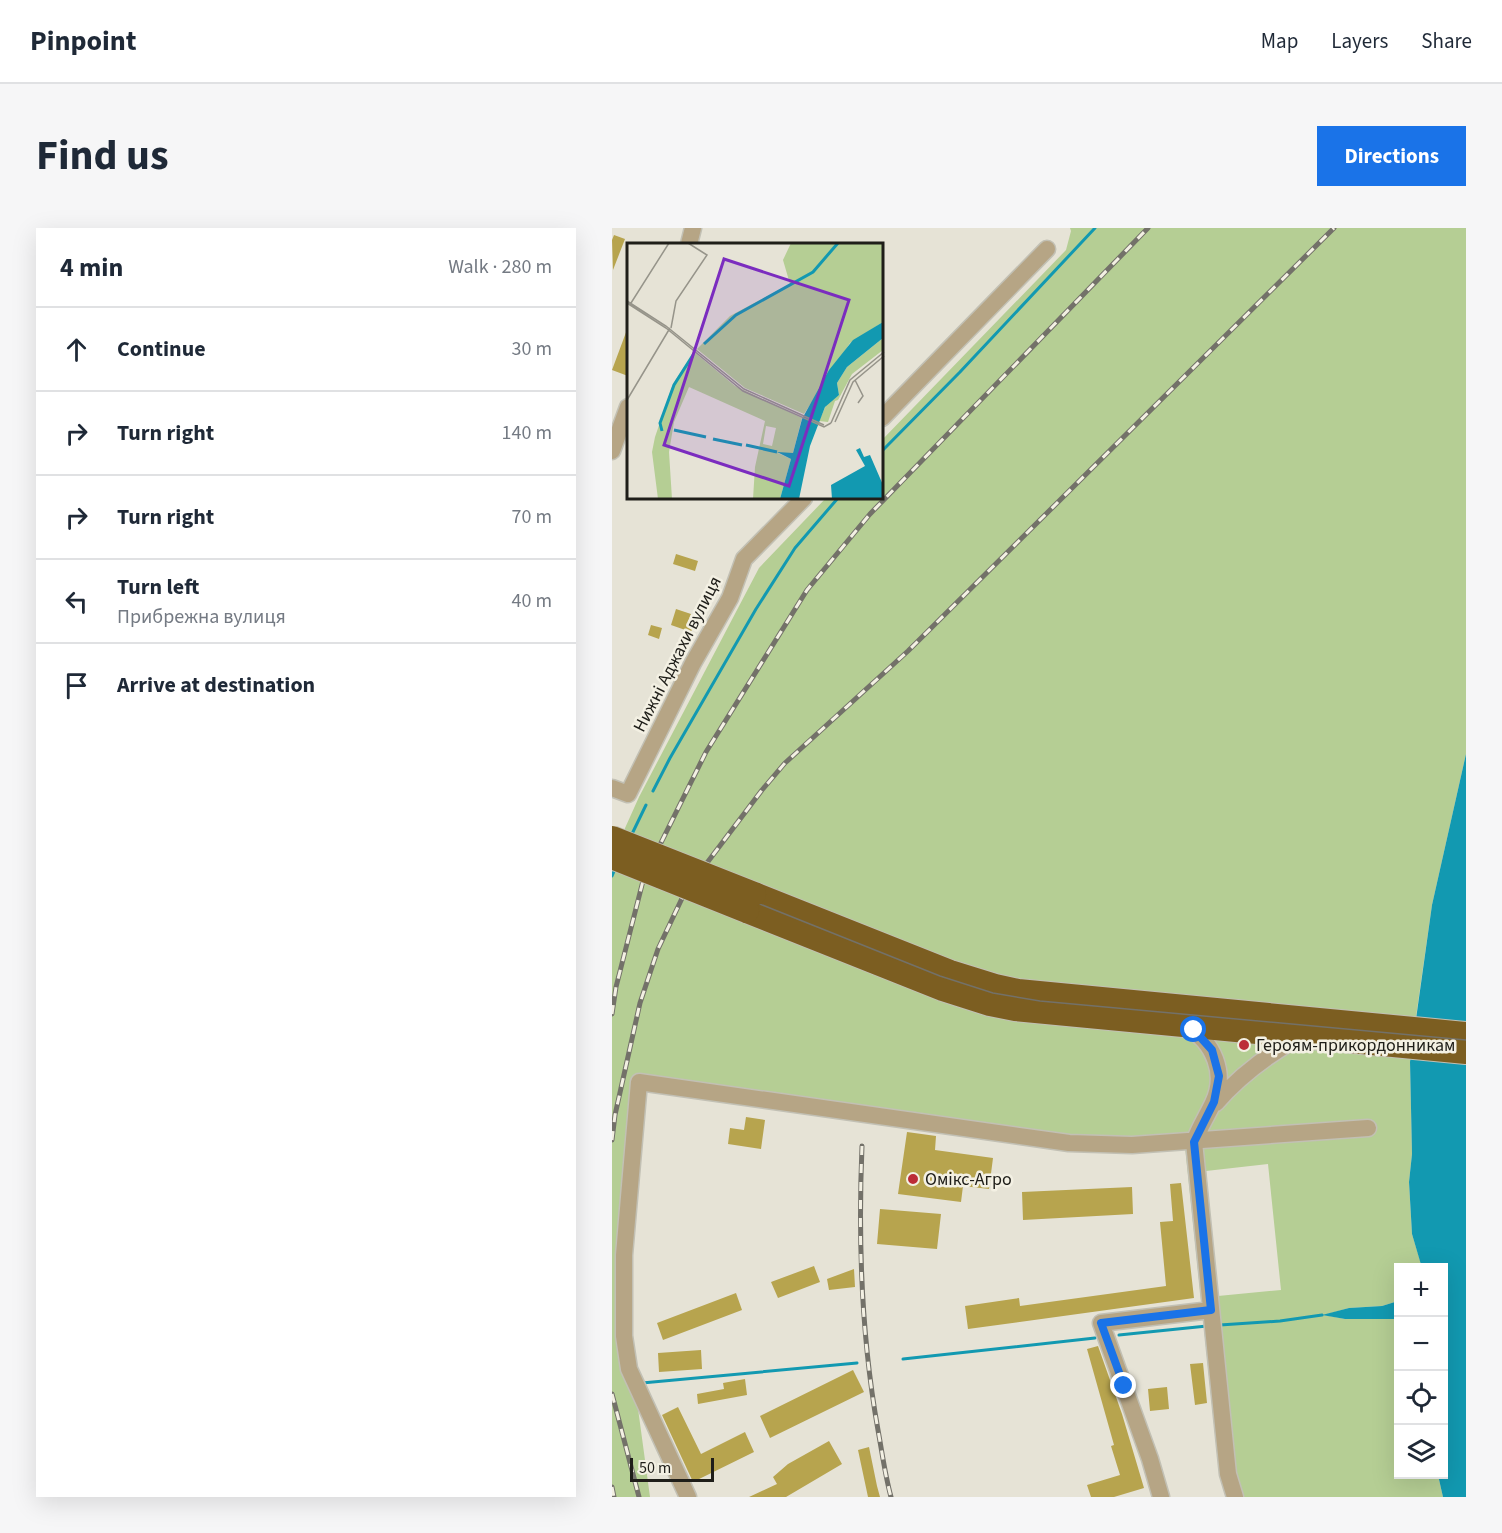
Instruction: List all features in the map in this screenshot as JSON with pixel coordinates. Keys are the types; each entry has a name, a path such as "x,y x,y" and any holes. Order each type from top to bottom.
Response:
{"highway":[{"path":"612,838 751,903 939,978 1041,994 1338,1030 1466,1052"},
{"path":"612,858 751,903"},
{"path":"939,978 966,998 1015,1009 1300,1036 1338,1030 1466,1034"}],"street":[{"path":"689,243 693,228"},
{"path":"884,416 1047,249"},
{"path":"612,451 627,410"},
{"name":"Нижні Аджахи вулиця","path":"612,788 628,794 693,663 730,598 744,559 802,500"},
{"path":"1186,1026 1207,1042 1215,1058 1219,1076 1219,1085 1210,1110 1194,1142 1228,1474 1235,1497"},
{"path":"1210,1110 1251,1069 1300,1036"},
{"path":"688,1497 629,1370 624,1336 624,1255 639,1082 1069,1143 1132,1145 1194,1142 1368,1128"},
{"path":"1161,1497 1150,1459 1101,1323 1212,1313"}],"green space":[{"path":"1070,228 1466,228 1466,754 1432,905 1415,1024 1018,987 621,837 639,797 759,568 824,500 884,500 884,438 1066,250"},
{"path":"612,862 935,990 1412,1051 1410,1062 1412,1154 1409,1182 1412,1234 1421,1263 1394,1263 1394,1302 1382,1306 1349,1308 1324,1315 1345,1319 1394,1319 1394,1479 1439,1479 1443,1497 1229,1497 1217,1453 1185,1146 1132,1149 643,1087 628,1256 628,1335 650,1497 612,1497","holes":["1268,1164 1281,1290 1218,1296 1206,1171"]}],"water":[{"path":"1466,754 1466,1497 1443,1497 1439,1479 1448,1479 1448,1263 1421,1263 1412,1234 1409,1182 1412,1154 1410,1062 1432,905"},
{"path":"1394,1302 1394,1319 1345,1319 1322,1315 1349,1308 1382,1306"}],"building":[{"path":"614,235 625,239 613,270 612,240"},
{"path":"627,330 627,376 612,370"},
{"path":"676,554 698,561 695,571 673,564"},
{"path":"676,609 691,614 688,621 694,623 691,632 671,625"},
{"path":"651,625 662,628 659,639 648,635"},
{"path":"746,1117 765,1120 761,1149 728,1144 730,1128 744,1130"},
{"path":"907,1132 936,1136 935,1150 993,1158 989,1189 963,1186 961,1202 898,1194"},
{"path":"1181,1183 1194,1298 968,1329 965,1306 1019,1298 1020,1306 1166,1286 1160,1222 1173,1221 1170,1184"},
{"path":"1132,1187 1133,1214 1023,1220 1022,1192"},
{"path":"880,1209 941,1214 937,1249 877,1244"},
{"path":"814,1266 820,1282 778,1298 771,1282"},
{"path":"854,1269 855,1287 829,1290 827,1279"},
{"path":"736,1293 742,1310 663,1340 657,1323"},
{"path":"1098,1346 1122,1414 1144,1488 1114,1497 1091,1497 1087,1485 1120,1475 1087,1349"},
{"path":"701,1350 702,1369 659,1372 658,1353"},
{"path":"1203,1363 1207,1403 1195,1405 1190,1364"},
{"path":"853,1370 864,1392 770,1438 760,1416"},
{"path":"745,1379 747,1395 698,1404 697,1394 724,1389 723,1383"},
{"path":"1167,1387 1169,1409 1150,1411 1148,1389"},
{"path":"678,1407 701,1454 745,1432 754,1452 693,1482 662,1415"},
{"path":"829,1441 842,1464 786,1497 749,1497 777,1484 773,1477 788,1464"},
{"path":"869,1447 880,1497 868,1497 858,1450"}],"waterway":[{"path":"884,449 960,372 1095,228"},
{"path":"653,791 756,609 795,548 836,500"},
{"path":"631,836 646,805"},
{"path":"612,876 615,869"},
{"path":"1220,1325 1280,1321 1322,1315"},
{"path":"1119,1335 1207,1326"},
{"path":"903,1359 1095,1338"},
{"path":"642,1383 857,1363"}],"tram line":[{"path":"612,845 940,976 993,993 1040,1001 1466,1040"}],"railway":[{"path":"884,500 1148,228"},
{"path":"612,1140 615,1115 640,1003 658,949 685,892 762,790 785,763 908,651 1334,228"},
{"path":"612,1014 616,987 644,877 706,752 807,590 884,500"},
{"path":"862,1146 860,1218 864,1324 872,1394 891,1497"},
{"path":"612,1394 639,1497"},
{"path":"612,1487 614,1497"}],"place":[{"name":"Героям-прикордонникам","path":"1244,1045"},
{"name":"Омiкс-Агро","path":"913,1179"}],"route":[{"path":"1124,1386 1101,1323 1211,1310 1194,1142 1214,1102 1219,1076 1212,1050 1194,1030"}]}
